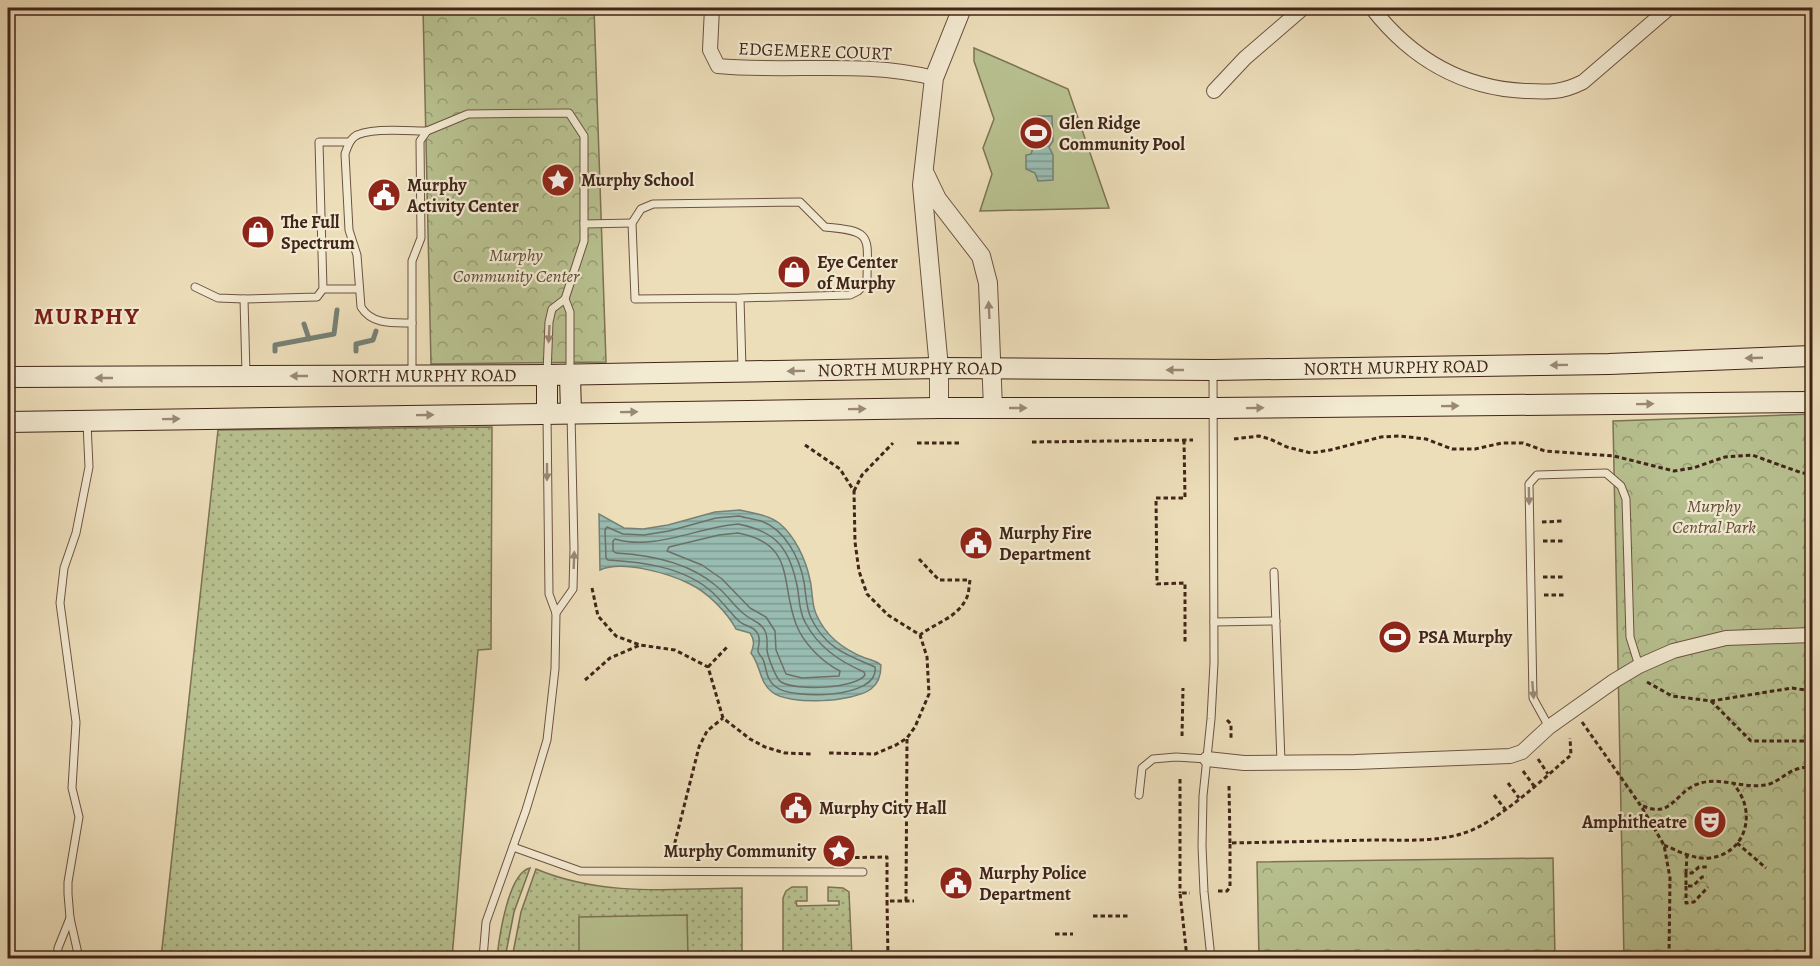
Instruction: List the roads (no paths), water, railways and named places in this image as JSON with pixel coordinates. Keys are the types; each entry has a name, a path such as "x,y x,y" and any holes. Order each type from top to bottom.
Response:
{"main road":[{"name":"NORTH MURPHY ROAD","path":"8,377 570,375 992,368 1213,370 1609,364 1812,356"},
{"path":"547,375 547,413"},
{"path":"570,375 571,413"},
{"name":"NORTH MURPHY ROAD","path":"8,422 939,408 1213,408 1812,402"}],"street":[{"name":"EDGEMERE COURT","path":"712,8 710,50 718,66 871,68 934,78"},
{"path":"939,408 939,369 922,185 934,78 962,8"},
{"path":"1214,91 1245,58 1303,8"},
{"path":"1372,8 1397,38 1421,57 1448,73 1509,90 1543,92 1566,90 1583,82 1669,8"},
{"path":"923,169 937,199 981,256 988,283 993,408"},
{"path":"1207,759 1244,763 1355,762 1510,756 1522,753 1549,727 1614,681 1639,666 1673,651 1726,638 1812,635"}],"lane":[{"path":"412,323 377,321 365,314 361,307 357,255 348,219 345,154 349,142 356,135 368,132 427,131 468,114 569,113 584,136 584,241 565,298 552,309 549,322 547,375"},
{"path":"412,376 412,261 421,238 420,141 427,131"},
{"path":"195,287 218,298 317,297 323,289 319,142 349,142"},
{"path":"800,202 825,227 852,229 862,234 867,244 867,282 850,295 740,298 635,299 632,223 641,209 653,204 800,202"},
{"path":"584,224 632,223"},
{"path":"323,289 359,289"},
{"path":"565,298 570,312 570,375"},
{"path":"740,298 742,372"},
{"path":"244,299 246,377"},
{"path":"1211,958 1202,846 1203,796 1211,719 1214,622 1213,370"},
{"path":"483,958 486,922 547,740 555,669 556,613 549,594 547,413"},
{"path":"556,613 573,589 571,413"},
{"path":"79,958 70,918 68,882 79,817 72,788 76,722 60,603 64,568 76,533 89,467 87,420"},
{"path":"1549,727 1533,698 1529,484 1537,475 1606,473 1621,486 1626,499 1630,637 1639,666"},
{"path":"1274,572 1281,762"},
{"path":"1214,622 1276,621"},
{"path":"1139,795 1142,768 1153,759 1176,757 1207,759"},
{"path":"513,847 580,871 863,872"},
{"path":"57,958 58,948 70,918"}],"water":[{"path":"1038,116 1052,116 1053,141 1049,147 1053,155 1053,180 1038,181 1035,173 1026,169 1026,155 1031,154 1033,148 1031,143 1026,141 1026,127 1033,125"},
{"path":"740,510 775,520 785,528 806,564 815,612 825,630 843,646 881,665 879,678 871,689 851,697 822,701 806,701 780,696 772,692 762,679 751,653 754,643 750,633 736,629 722,609 703,592 681,580 645,569 620,566 600,570 599,514 624,528 643,529 668,525 715,512"}],"waterway":[{"path":"275,351 275,345 334,334 337,310"},
{"path":"304,324 309,339"},
{"path":"356,351 356,344 373,340 376,331"}],"place":[{"name":"Glen Ridge Community Pool","path":"1036,133"},
{"name":"Murphy School","path":"558,180"},
{"name":"Murphy Activity Center","path":"384,195"},
{"name":"The Full Spectrum","path":"258,232"},
{"name":"Eye Center of Murphy","path":"794,272"},
{"name":"Murphy Fire Department","path":"976,543"},
{"name":"PSA Murphy","path":"1395,637"},
{"name":"Murphy City Hall","path":"796,808"},
{"name":"Amphitheatre","path":"1710,822"},
{"name":"Murphy Community","path":"839,851"},
{"name":"Murphy Police Department","path":"956,883"}],"district":[{"name":"MURPHY","path":"87,316"}],"park label":[{"name":"Murphy Community Center","path":"516,265"},
{"name":"Murphy Central Park","path":"1714,516"}]}
